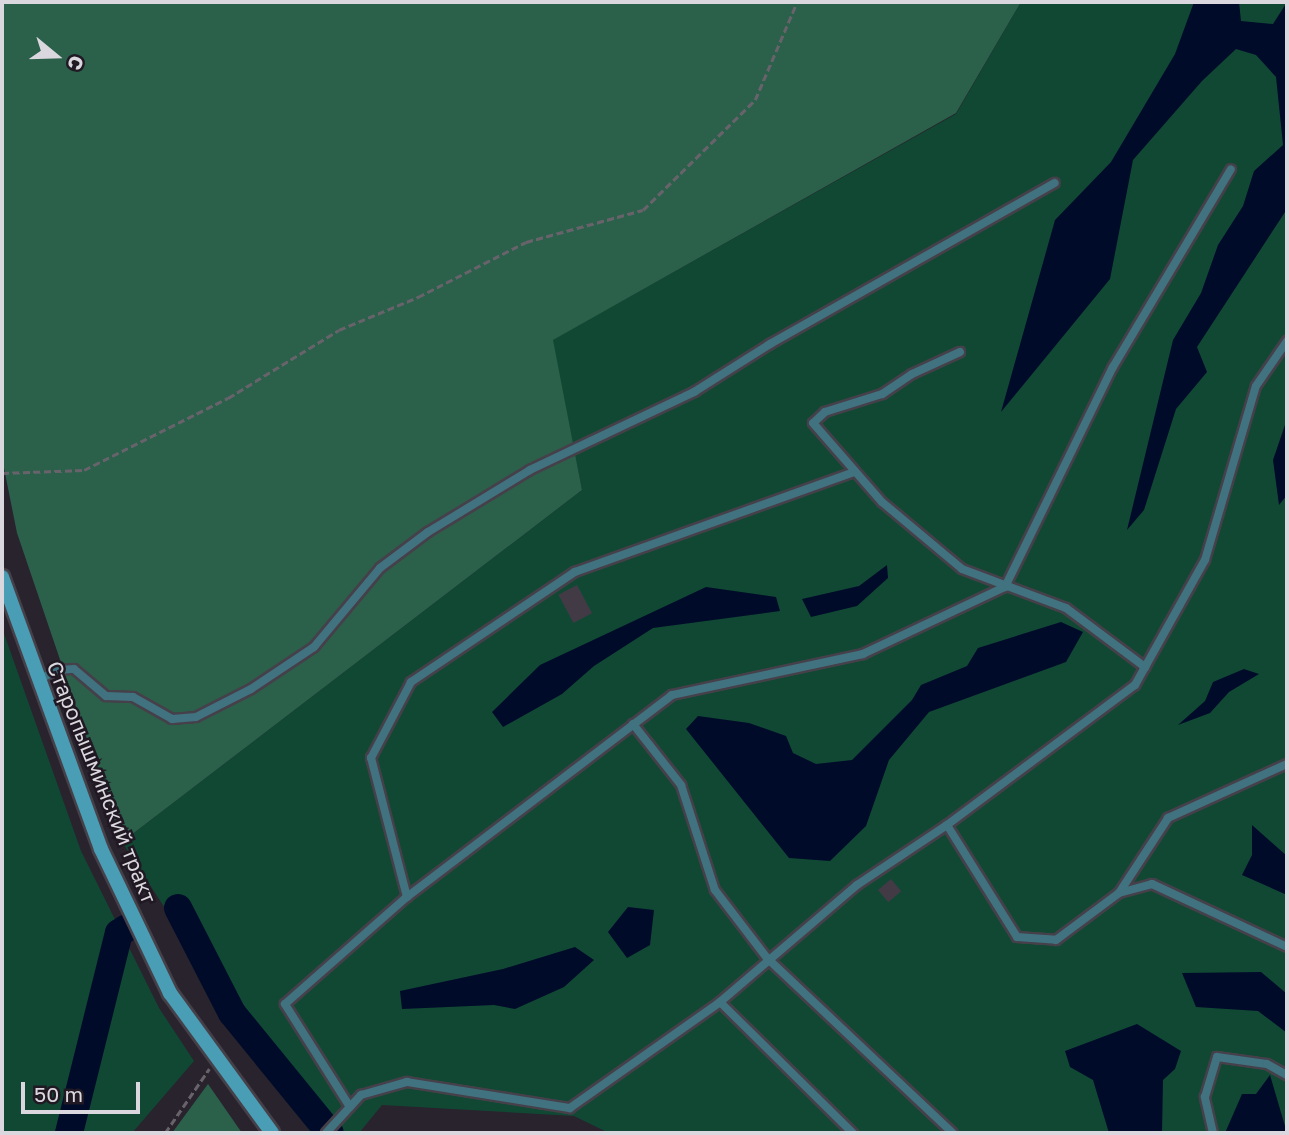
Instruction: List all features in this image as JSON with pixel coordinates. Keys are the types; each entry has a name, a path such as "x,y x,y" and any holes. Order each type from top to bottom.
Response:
{"street":[{"name":"Старопышминский тракт","path":"2,577 36,680 101,849 170,993 215,1061 272,1133"}],"lane":[{"path":"350,1107 285,1004 407,897 672,695 863,654 1005,587 1113,367 1231,169"},
{"path":"36,680 58,670 74,669 106,696 133,697 172,719 196,717 251,689 314,647 380,568 428,532 530,470 694,392 770,344 1055,183"},
{"path":"326,1133 361,1095 407,1082 570,1108 720,1002 767,958 857,885 947,825 1135,685 1205,560 1256,386 1287,341"},
{"path":"960,352 882,394 825,412 813,424 882,502 962,569 1066,608 1145,667"},
{"path":"407,897 371,758 411,682 575,572 855,472"},
{"path":"633,724 681,785 715,890 767,958 953,1133"},
{"path":"947,825 1017,937 1056,940 1119,893 1168,818 1287,764"},
{"path":"1119,893 1152,884 1287,947"},
{"path":"720,1002 853,1133"},
{"path":"1213,1133 1205,1097 1217,1057 1267,1064 1287,1075"}],"path":[{"path":"2,473 84,470 228,398 339,330 418,297 526,242 643,210 755,100 797,2"},
{"path":"165,1133 215,1061"}],"green space":[{"path":"2,2 1021,2 956,113 553,340 582,490 122,842 17,533 2,458"},
{"path":"1021,2 1287,2 1287,1133 609,1133 574,1116 382,1105 359,1133 311,1133 122,842 582,490 552,340 956,114"},
{"path":"2,628 81,851 159,1008 194,1061 132,1133 2,1133"},
{"path":"208,1084 242,1133 172,1133"}],"water":[{"path":"1194,2 1239,2 1241,21 1273,24 1287,2 1287,209 1197,347 1207,372 1176,409 1144,510 1127,530 1173,340 1201,293 1218,245 1243,206 1254,171 1283,145 1276,77 1256,55 1236,49 1202,81 1133,160 1110,279 1001,412 1055,220 1111,162 1175,54"},
{"path":"1287,419 1287,495 1279,505 1273,460"},
{"path":"887,565 888,578 857,606 811,617 802,599 859,586"},
{"path":"706,587 776,597 780,611 653,628 594,666 562,694 503,727 492,712 540,665"},
{"path":"1061,622 1083,632 1066,662 929,712 889,760 866,826 830,861 789,858 686,729 698,716 749,723 786,736 793,753 816,764 852,760 912,700 921,685 967,666 978,648"},
{"path":"1244,669 1259,674 1229,692 1210,713 1178,725 1205,701 1213,682"},
{"path":"1252,825 1287,856 1287,895 1242,875 1252,855"},
{"path":"628,907 654,910 650,945 627,958 608,932"},
{"path":"575,947 594,960 564,987 515,1009 494,1005 402,1009 400,991 503,969"},
{"path":"1261,972 1287,994 1287,1033 1258,1011 1196,1007 1182,973"},
{"path":"1137,1024 1181,1051 1175,1069 1163,1080 1162,1133 1109,1133 1093,1080 1070,1067 1065,1051"},
{"path":"1270,1075 1287,1133 1225,1133 1242,1094 1256,1094"}],"building":[{"path":"577,585 592,613 573,623 558,595"},
{"path":"891,879 901,891 888,902 878,890"}],"waterway":[{"path":"178,908 232,1013 330,1133"},
{"path":"69,1133 119,933 127,928"}]}
